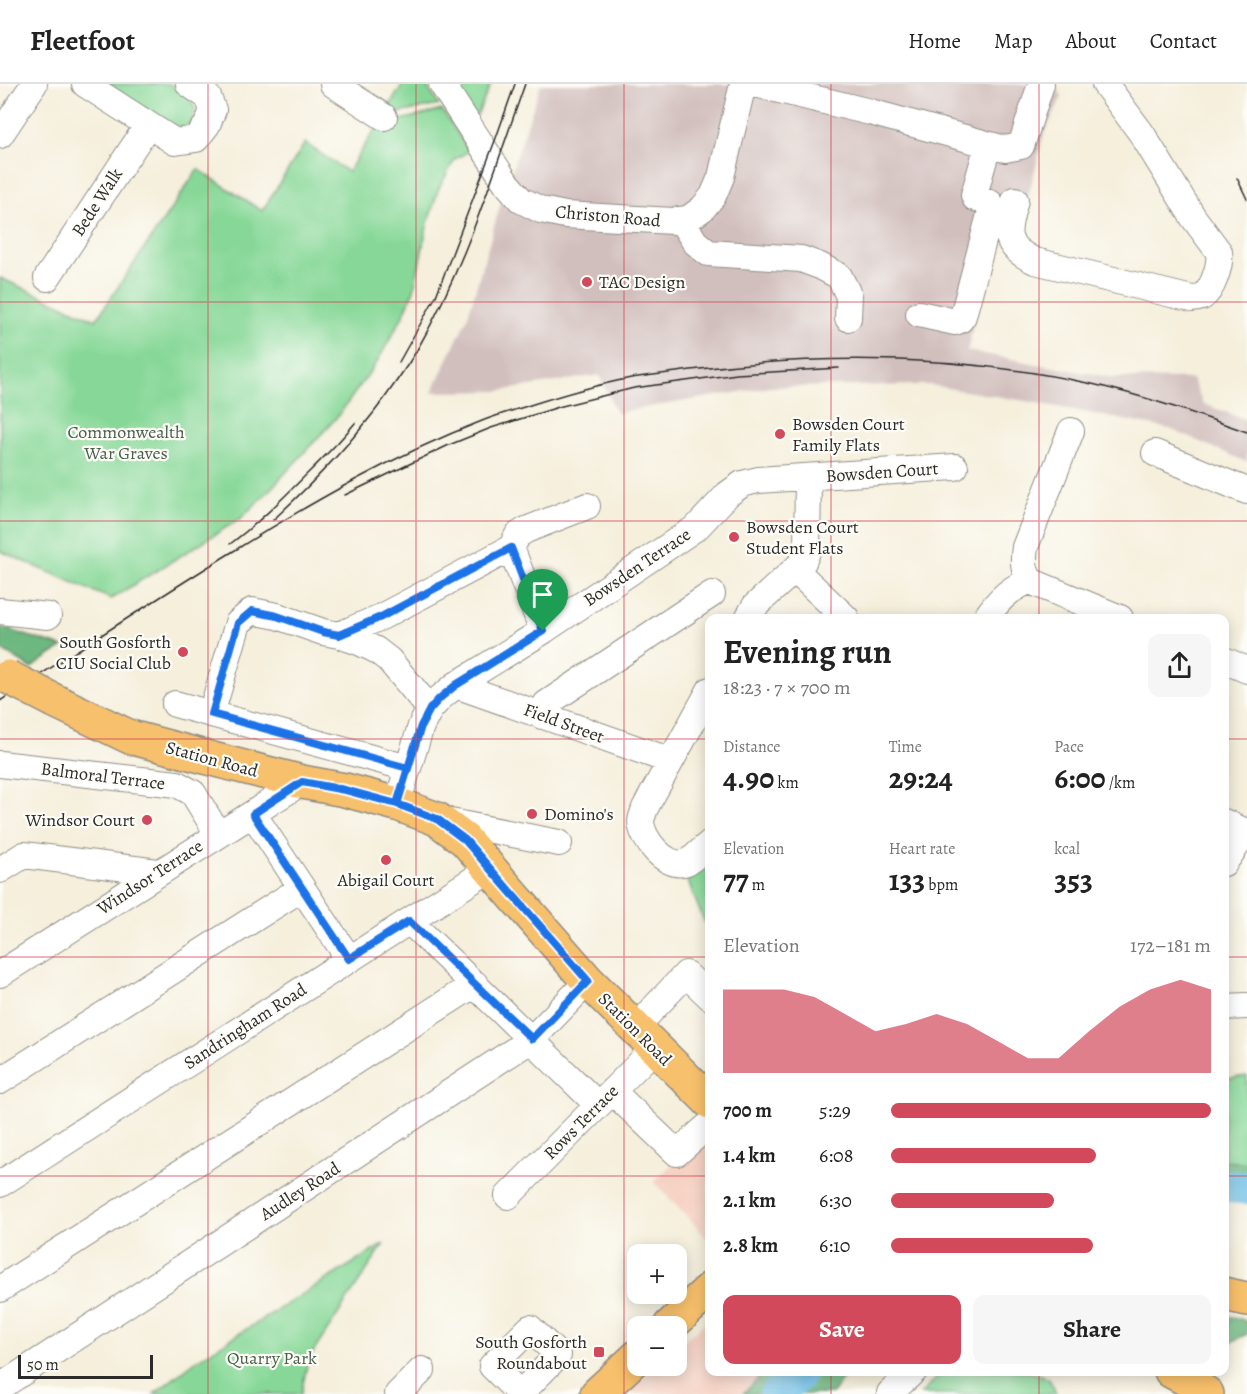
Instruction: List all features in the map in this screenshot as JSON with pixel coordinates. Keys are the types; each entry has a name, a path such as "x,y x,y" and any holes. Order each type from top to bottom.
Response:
{"main road":[{"name":"Station Road","path":"4,675 130,737 302,782 345,790 397,804 437,819 465,840 588,981 705,1097"},
{"path":"681,1316 705,1294"},
{"path":"1229,1295 1247,1299"},
{"path":"607,1391 627,1368"},
{"path":"1180,1376 1207,1394"}],"street":[{"path":"0,135 34,84"},
{"path":"84,84 175,142 196,139 207,125 213,110 208,97 189,84"},
{"path":"333,84 384,117"},
{"name":"Christon Road","path":"448,94 507,184 521,200 540,210 565,215 673,221 688,219 702,209 713,196 721,177 743,84"},
{"path":"755,84 845,94 996,147 1021,146 1041,84"},
{"path":"1014,200 1008,235 1012,246 1022,255 1035,261 1192,299 1201,298 1209,290 1216,275 1219,252 1193,218 1142,134 1106,84"},
{"name":"Bede Walk","path":"47,278 148,125"},
{"path":"919,314 955,322 963,316 992,207 990,203 975,198 974,195 996,147"},
{"path":"681,220 694,242 708,253 801,259 839,276 849,296 848,318"},
{"path":"1071,431 1025,547 1023,562 1030,581 1110,614"},
{"path":"1155,453 1247,491"},
{"name":"Bowsden Court","path":"697,527 728,494 742,484 758,480 955,467"},
{"name":"Bowsden Court","path":"752,612 803,562 807,552 808,477"},
{"path":"339,635 381,617 511,548 518,535 526,530 587,506"},
{"name":"Bowsden Terrace","path":"397,804 421,726 430,709 440,698 456,685 543,631 697,527"},
{"path":"511,548 543,631"},
{"path":"795,570 842,614"},
{"path":"989,614 1008,593 1030,581"},
{"path":"542,716 546,704 712,594"},
{"path":"0,611 48,616"},
{"path":"212,714 238,623 252,611 277,616 323,632 339,635 376,650 389,660 430,709"},
{"path":"1229,662 1247,670"},
{"name":"Field Street","path":"456,685 671,761"},
{"path":"705,699 645,808 641,822 647,840 661,856 673,863 684,863 705,847"},
{"path":"175,704 408,768"},
{"name":"Balmoral Terrace","path":"0,764 177,784 193,793 218,834"},
{"name":"Windsor Terrace","path":"0,974 302,782"},
{"path":"253,814 349,959"},
{"path":"437,819 559,843"},
{"path":"1229,824 1247,832 1229,856"},
{"path":"0,870 24,855 158,872"},
{"name":"Sandringham Road","path":"0,1184 490,869"},
{"path":"0,1082 302,888"},
{"path":"409,921 532,1039 677,1153 705,1128"},
{"name":"Rows Terrace","path":"508,1196 605,1098 686,974 705,992"},
{"name":"Audley Road","path":"0,1387 532,1039 588,981"},
{"path":"0,1289 475,984"},
{"path":"1229,1007 1247,1006"},
{"path":"398,1394 422,1370"},
{"path":"891,1386 906,1376"}],"shaded area":[{"path":"541,84 1054,84 1062,96 1044,134 1028,197 1006,192 967,351 1113,378 1192,379 1203,404 1247,420 1247,462 1170,429 930,385 770,387 617,414 599,375 499,391 432,392 467,319 500,206"},
{"path":"705,1132 705,1236 654,1182"},
{"path":"705,1322 705,1376 761,1376 743,1394 627,1394 646,1376 687,1376 687,1338"}],"green space":[{"path":"104,84 170,84 189,96 195,109 193,119 186,126 176,129"},
{"path":"403,84 425,84 439,105 388,115 385,113"},
{"path":"453,84 491,84 475,116"},
{"name":"Commonwealth War Graves","path":"442,110 469,151 455,159 438,190 427,226 414,290 404,314 377,362 338,416 266,494 240,519 111,599 0,551 0,278 96,320 198,169 262,211 305,143 348,172 379,123 389,123"},
{"path":"0,627 63,647 31,668 0,649"},
{"path":"705,863 705,923 687,879"},
{"path":"1247,1076 1247,1163 1229,1161 1229,1078"},
{"path":"1229,1161 1247,1163 1247,1194 1229,1192"},
{"name":"Quarry Park","path":"384,1244 308,1360 301,1394 154,1394 198,1359"},
{"path":"1229,1317 1247,1322 1247,1334 1229,1343"},
{"path":"761,1376 845,1376 832,1394 743,1394"},
{"path":"939,1376 1042,1376 1049,1379 1056,1394 921,1394"}],"waterway":[{"path":"1229,1186 1247,1188"},
{"path":"776,1394 798,1376"}],"tram line":[{"path":"399,362 436,296 515,84"},
{"path":"273,520 358,432 384,399 417,350 464,253 525,84"},
{"path":"1237,178 1247,199"},
{"path":"0,701 262,533 385,464 449,434 488,419 566,394 631,378 792,361 842,359 943,362 1043,374 1092,384 1190,412 1247,432"},
{"path":"345,495 449,445 491,428 562,406 634,388 737,374 839,368"},
{"path":"230,544 275,506 355,423"}],"place":[{"name":"TAC Design","path":"587,282"},
{"name":"Bowsden Court Family Flats","path":"780,434"},
{"name":"Bowsden Court Student Flats","path":"734,537"},
{"name":"South Gosforth CIU Social Club","path":"183,652"},
{"name":"Domino's","path":"532,814"},
{"name":"Windsor Court","path":"147,820"},
{"name":"Abigail Court","path":"386,860"},
{"name":"South Gosforth Roundabout","path":"599,1352"}],"route":[{"path":"543,631 456,685 430,709 421,726 397,804 345,790 302,782 253,814 349,959 409,921 532,1039 588,981 465,840 437,819 397,804 408,768 212,714 238,623 252,611 277,616 323,632 339,635 381,617 511,548 543,631"}]}
